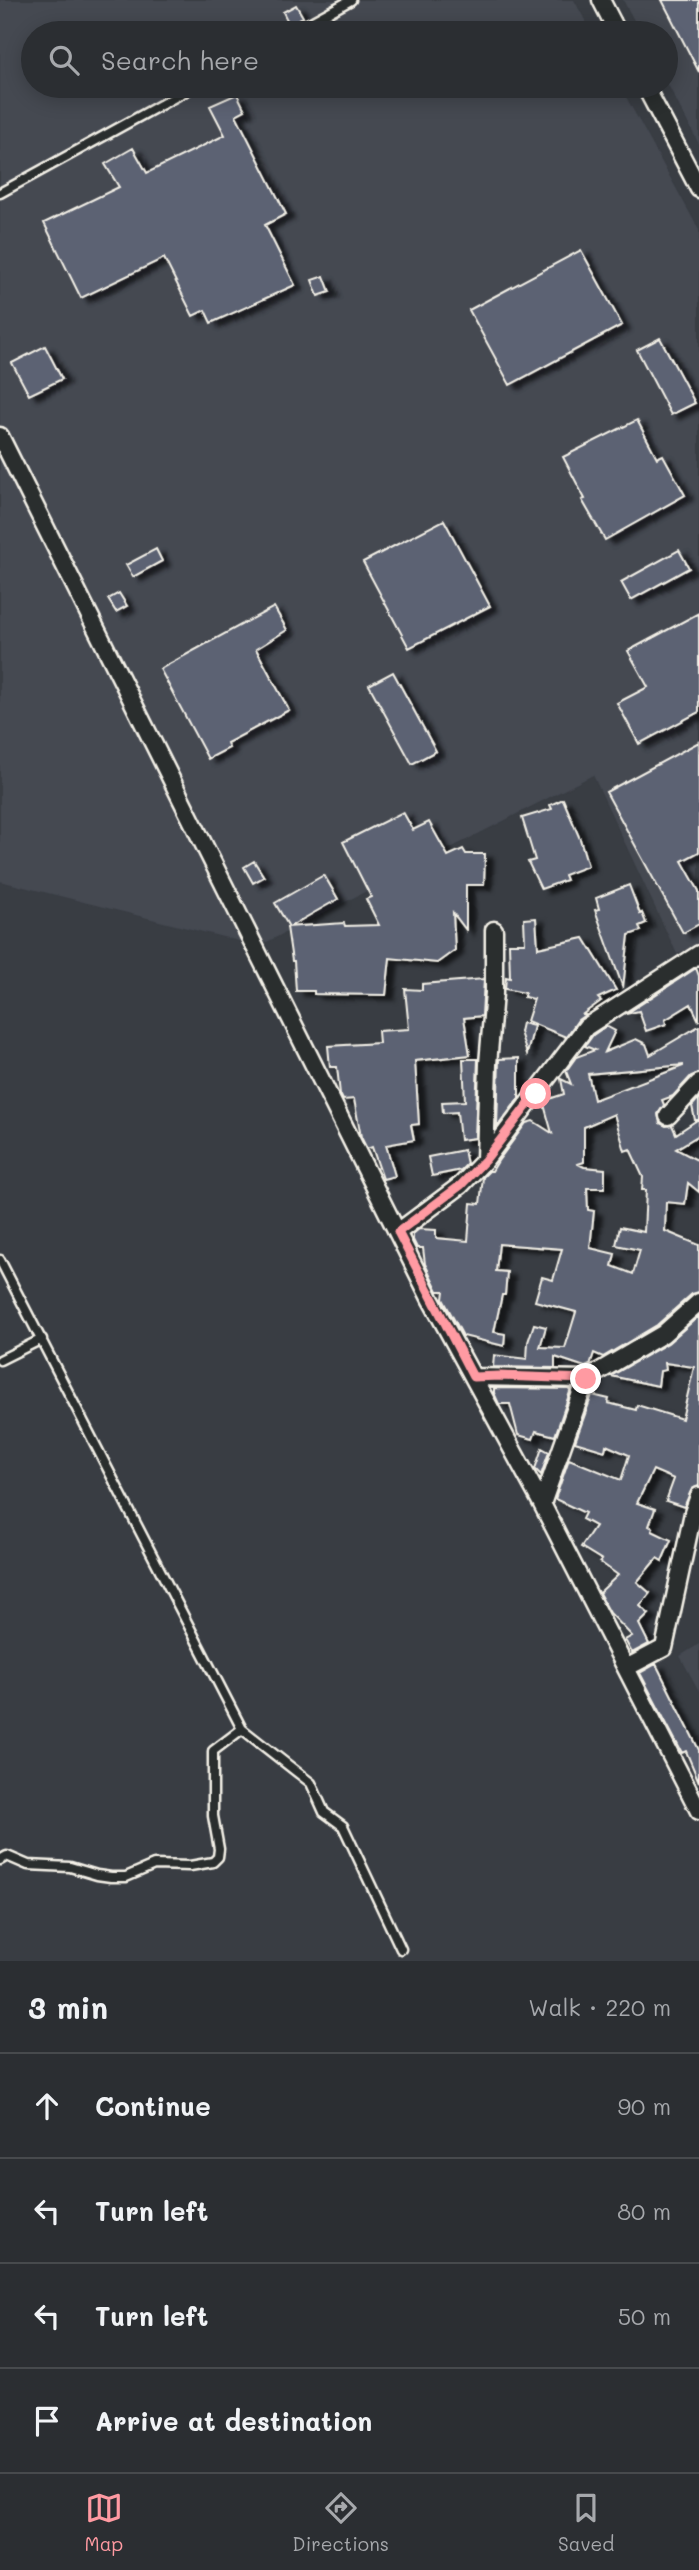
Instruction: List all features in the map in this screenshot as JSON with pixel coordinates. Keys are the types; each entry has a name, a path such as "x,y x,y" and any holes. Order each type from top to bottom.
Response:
{"street":[{"path":"601,0 612,21"},
{"path":"651,98 699,190"},
{"path":"0,436 398,1232 542,1504 699,1811"},
{"path":"485,1160 488,1064 494,993 494,930"},
{"path":"398,1232 461,1185 485,1160 586,1027 699,954"},
{"path":"667,1116 699,1083"},
{"path":"473,1377 586,1379 663,1334 699,1302"},
{"path":"542,1504 586,1379"},
{"path":"626,1668 664,1648 699,1496"}],"lane":[{"path":"313,21 351,0"},
{"path":"0,193 173,98"},
{"path":"0,1260 242,1729 311,1783 324,1812 342,1826 401,1949"},
{"path":"0,1360 41,1339"},
{"path":"0,1860 7,1856 28,1865 70,1867 111,1877 126,1877 154,1865 190,1866 213,1862 218,1857 219,1849 213,1816 213,1751 242,1729"}],"shaded area":[{"path":"0,0 574,0 585,21 21,21 21,98 627,98 699,230 699,943 677,954 593,775 259,946 0,881"},
{"path":"623,0 699,0 699,144 675,98 678,98 678,21 634,21"},
{"path":"699,1644 699,1691 680,1656"}],"building":[{"path":"662,0 699,0 699,72 678,31 678,21 673,21"},
{"path":"296,5 303,17 288,21 283,12"},
{"path":"228,98 239,98 245,110 236,115 286,214 265,225 295,285 211,323 205,310 193,316 164,258 81,298 44,223 119,187 105,164 133,148 147,173 225,135 210,106"},
{"path":"581,250 622,325 510,385 469,310"},
{"path":"324,276 330,292 318,296 312,280"},
{"path":"660,338 695,403 671,415 637,350"},
{"path":"45,346 62,379 29,395 12,363"},
{"path":"637,420 657,458 663,455 685,495 605,540 582,500 585,499 563,457"},
{"path":"444,520 490,606 409,648 363,562"},
{"path":"156,549 162,561 133,577 126,565"},
{"path":"679,550 689,568 631,600 621,582"},
{"path":"119,593 127,606 116,612 108,599"},
{"path":"274,607 287,630 256,649 289,710 227,743 229,748 208,759 160,669"},
{"path":"699,613 699,712 639,744 617,703 648,687 628,651"},
{"path":"393,672 436,751 412,764 369,685"},
{"path":"699,742 699,852 682,861 699,891 699,924 683,933 606,792"},
{"path":"563,799 588,866 564,875 566,880 541,889 528,862 535,860 522,818 552,809 550,805"},
{"path":"403,812 413,830 429,822 448,856 463,849 466,854 485,854 484,885 466,885 466,930 453,913 455,950 437,963 390,958 386,995 314,994 314,991 296,991 294,961 287,927 344,923 345,926 379,925 366,899 371,897 343,842"},
{"path":"254,861 264,877 253,883 244,867"},
{"path":"324,875 338,899 289,927 275,903"},
{"path":"629,885 646,923 639,926 641,931 629,935 623,988 595,910 599,909 596,898"},
{"path":"536,918 538,948 584,938 616,990 598,998 601,1001 583,1014 585,1015 566,1037 527,1021 534,999 524,997 525,993 505,989 506,977 510,978 509,943 525,943 524,919"},
{"path":"696,968 699,976 699,1021 691,1004 665,1020 666,1024 646,1031 639,1011 626,1014"},
{"path":"484,979 482,1016 464,1018 470,1055 415,1061 419,1124 411,1125 414,1140 386,1145 395,1176 383,1179 372,1147 367,1149 361,1137 354,1099 343,1100 340,1094 337,1067 330,1067 328,1046 379,1043 378,1031 409,1029 405,989 422,990 422,984"},
{"path":"522,1023 534,1026 527,1054 520,1032"},
{"path":"606,1026 615,1031 605,1052 636,1039 646,1044 650,1055 699,1026 699,1073 691,1076 673,1096 662,1100 664,1105 658,1114 660,1123 672,1125 676,1134 697,1120 692,1106 699,1098 699,1135 676,1149 699,1161 699,1192 688,1183 685,1204 666,1202 665,1231 699,1245 699,1292 692,1294 657,1325 603,1357 594,1353 590,1365 585,1367 555,1357 555,1368 493,1367 494,1355 527,1359 528,1342 534,1324 546,1327 540,1347 565,1348 576,1312 535,1301 542,1277 553,1280 562,1249 499,1244 496,1271 507,1272 505,1295 502,1295 494,1332 505,1334 504,1346 463,1336 443,1299 444,1291 438,1291 425,1264 423,1248 417,1248 413,1234 419,1229 436,1230 436,1238 468,1241 471,1203 480,1204 483,1177 492,1171 526,1123 533,1121 552,1133 543,1101 564,1094 561,1079 571,1084 566,1071 576,1057 595,1050 585,1046 593,1035","holes":["683,1066 594,1100 588,1074","614,1114 625,1151 630,1149 643,1177 642,1190 646,1190 644,1232 620,1227 616,1245 640,1250 633,1274 612,1266 615,1254 590,1248 594,1211 588,1210 587,1188 605,1188 605,1169 578,1164 584,1162 584,1127"]},
{"path":"519,1058 519,1098 497,1127 499,1059"},
{"path":"463,1059 478,1059 475,1138 460,1140 457,1112 443,1113 442,1102 465,1101"},
{"path":"464,1150 467,1164 461,1170 432,1176 428,1157"},
{"path":"699,1316 699,1486 692,1489 684,1507 666,1501 674,1479 653,1470 637,1503 655,1509 649,1526 653,1528 652,1531 671,1540 662,1561 657,1558 637,1582 650,1593 640,1606 649,1614 639,1624 649,1644 632,1653 625,1640 632,1636 610,1613 599,1593 618,1575 600,1562 602,1560 581,1547 595,1526 582,1519 585,1513 555,1499 569,1459 621,1480 629,1455 606,1445 605,1451 575,1442 592,1395 609,1399 608,1403 636,1410 637,1405 682,1419 694,1367 665,1363 666,1370 660,1371 658,1386 611,1376 668,1343"},
{"path":"494,1388 571,1389 555,1436 536,1431 533,1439 518,1435 510,1404 499,1404"},
{"path":"542,1448 549,1452 541,1475 535,1469"},
{"path":"656,1664 699,1750 699,1782 686,1751 682,1753 640,1673"}],"route":[{"path":"536,1094 485,1160 461,1185 398,1232 473,1377 586,1379"}]}
